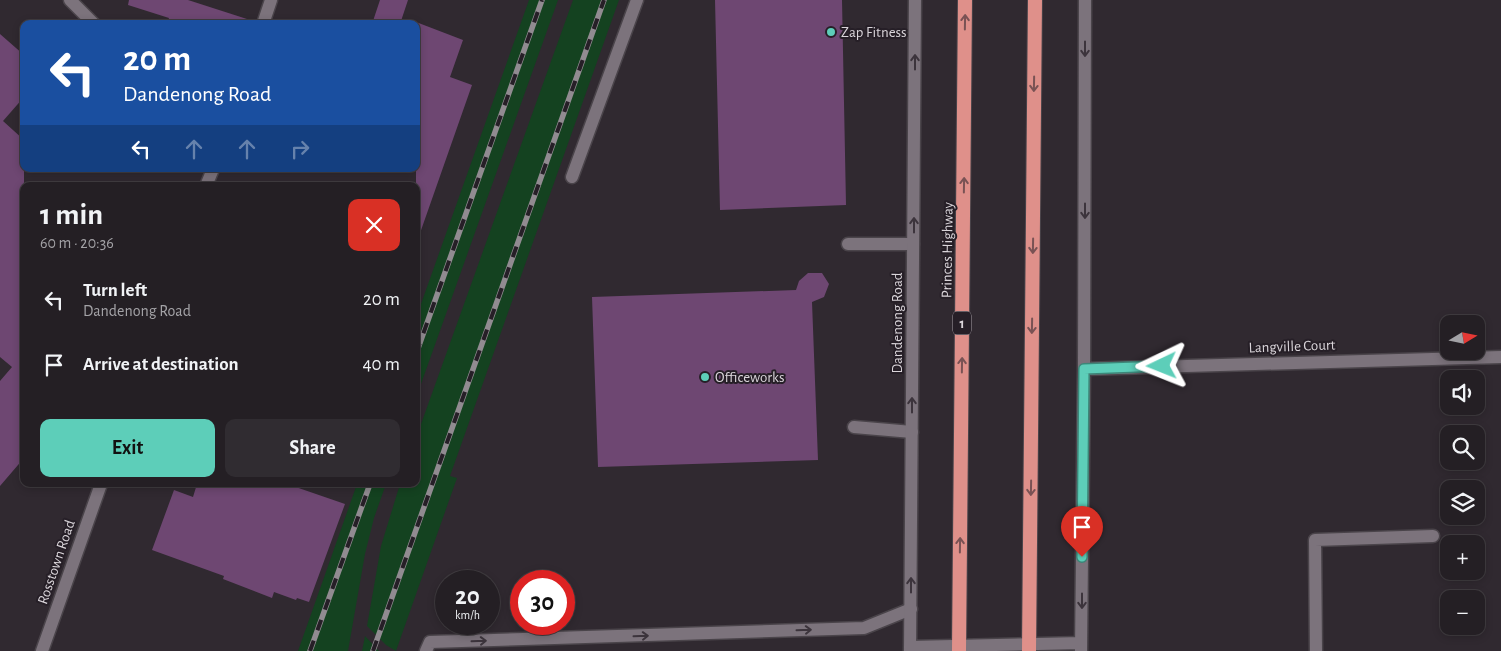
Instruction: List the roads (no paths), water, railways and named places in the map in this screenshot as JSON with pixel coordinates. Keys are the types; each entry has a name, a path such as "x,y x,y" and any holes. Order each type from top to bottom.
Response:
{"highway":[{"name":"Princes Highway","path":"959,648 965,0"},
{"path":"1029,648 1035,0"}],"street":[{"path":"70,0 90,20"},
{"path":"264,20 271,0"},
{"path":"572,177 637,0"},
{"name":"Dandenong Road","path":"915,0 910,649 1081,647 1085,0"},
{"path":"848,244 913,244"},
{"name":"Langville Court","path":"1084,369 1501,357"},
{"path":"854,427 912,432"},
{"name":"Rosstown Road","path":"42,651 100,487"},
{"path":"1316,651 1315,540 1433,536"},
{"path":"428,647 864,628 911,609"}],"railway":[{"path":"420,343 542,0"},
{"path":"373,651 604,0"},
{"path":"310,651 369,487"}],"place":[{"name":"Zap Fitness","path":"831,32"},
{"name":"Officeworks","path":"705,377"}]}
